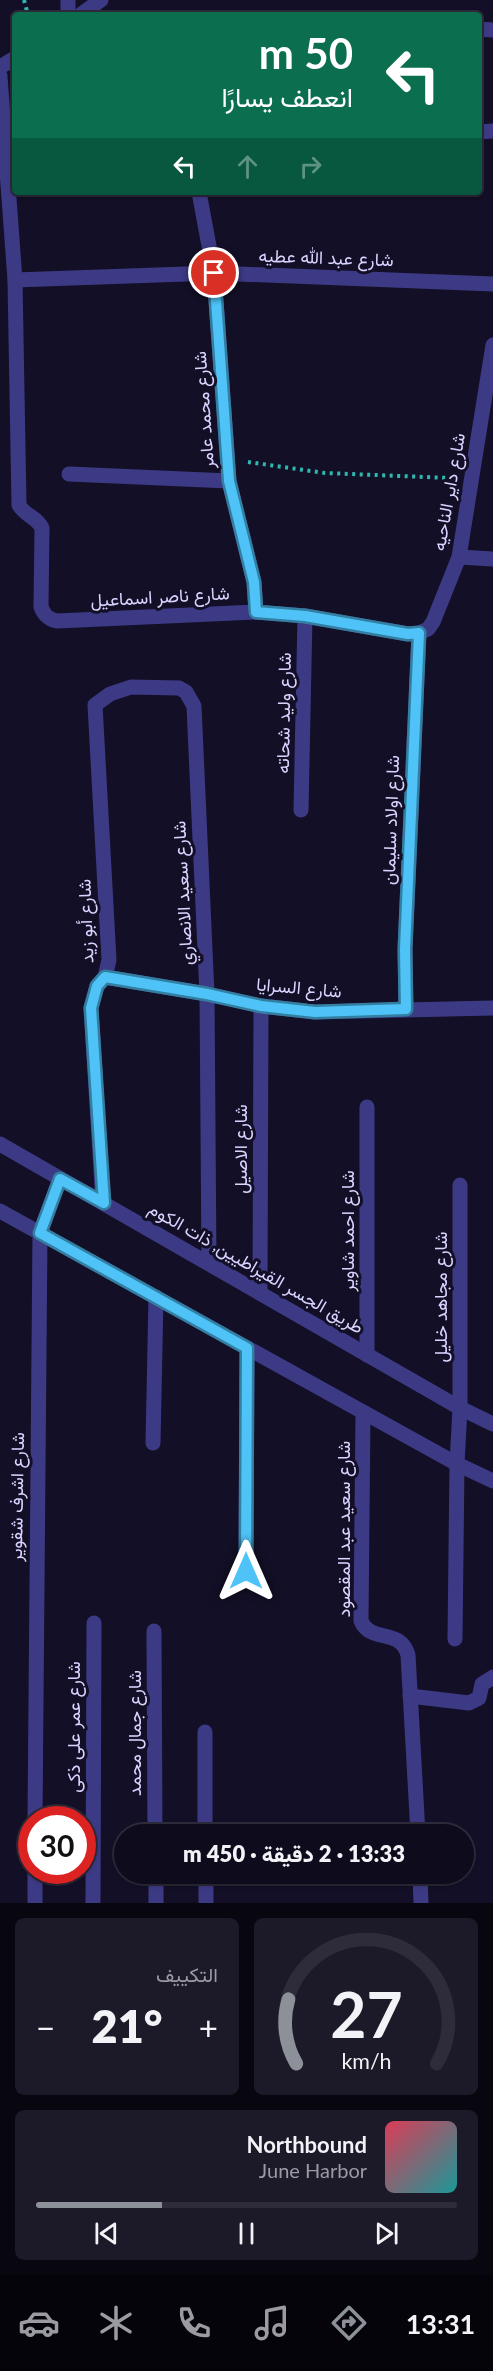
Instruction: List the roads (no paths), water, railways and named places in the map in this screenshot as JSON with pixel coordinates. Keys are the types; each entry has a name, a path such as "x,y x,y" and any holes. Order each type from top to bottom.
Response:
{"street":[{"path":"84,12 101,0"},
{"path":"0,76 15,280"},
{"name":"شارع محمد عامر","path":"200,195 214,273 229,481 254,582 256,612"},
{"name":"شارع عبد الله عطيه","path":"15,280 214,273 493,284"},
{"name":"شارع ناصر اسماعيل","path":"15,280 20,505 23,512 38,521 42,528 41,607 46,616 57,621 256,612 305,616 408,634 419,633"},
{"name":"شارع داير الناحيه","path":"419,633 428,629 433,622 459,557 493,345"},
{"path":"69,474 229,481"},
{"path":"459,557 493,559"},
{"name":"شارع وليد شحاته","path":"302,810 305,616"},
{"name":"شارع اولاد سليمان","path":"406,1009 405,949 419,633"},
{"name":"شارع سعيد الانصاري","path":"95,705 110,694 130,687 179,688 186,692 194,706 207,994 209,1263"},
{"name":"شارع أبو زيد","path":"95,705 109,960 105,977 97,986 91,1008 104,1203"},
{"name":"شارع السرايا","path":"105,977 207,994 261,1006 315,1012 493,1008"},
{"name":"شارع الاصيل","path":"260,1293 261,1006"},
{"name":"شارع احمد شاوير","path":"367,1107 367,1355"},
{"name":"طريق الجسر القيراطيين, ذات الكوم","path":"0,1144 460,1408 493,1424"},
{"name":"شارع اشرف شقوير","path":"35,1806 40,1233 60,1179"},
{"name":"شارع مجاهد خليل","path":"456,1639 457,1464 460,1408 460,1185"},
{"path":"0,1211 457,1464 493,1481"},
{"path":"153,1443 156,1297"},
{"path":"246,1571 247,1348"},
{"name":"شارع سعيد عبد المقصود","path":"363,1412 362,1621 364,1628 370,1632 400,1641 405,1646 408,1655 417,1824"},
{"name":"شارع عمر على ذكى","path":"93,1903 94,1623"},
{"name":"شارع جمال محمد","path":"154,1631 156,1824"},
{"path":"410,1696 469,1703 479,1698 482,1684 493,1677"},
{"path":"205,1732 206,1824"},
{"path":"35,1884 35,1903"},
{"path":"156,1884 156,1903"},
{"path":"206,1884 206,1903"},
{"path":"420,1884 421,1903"}]}
